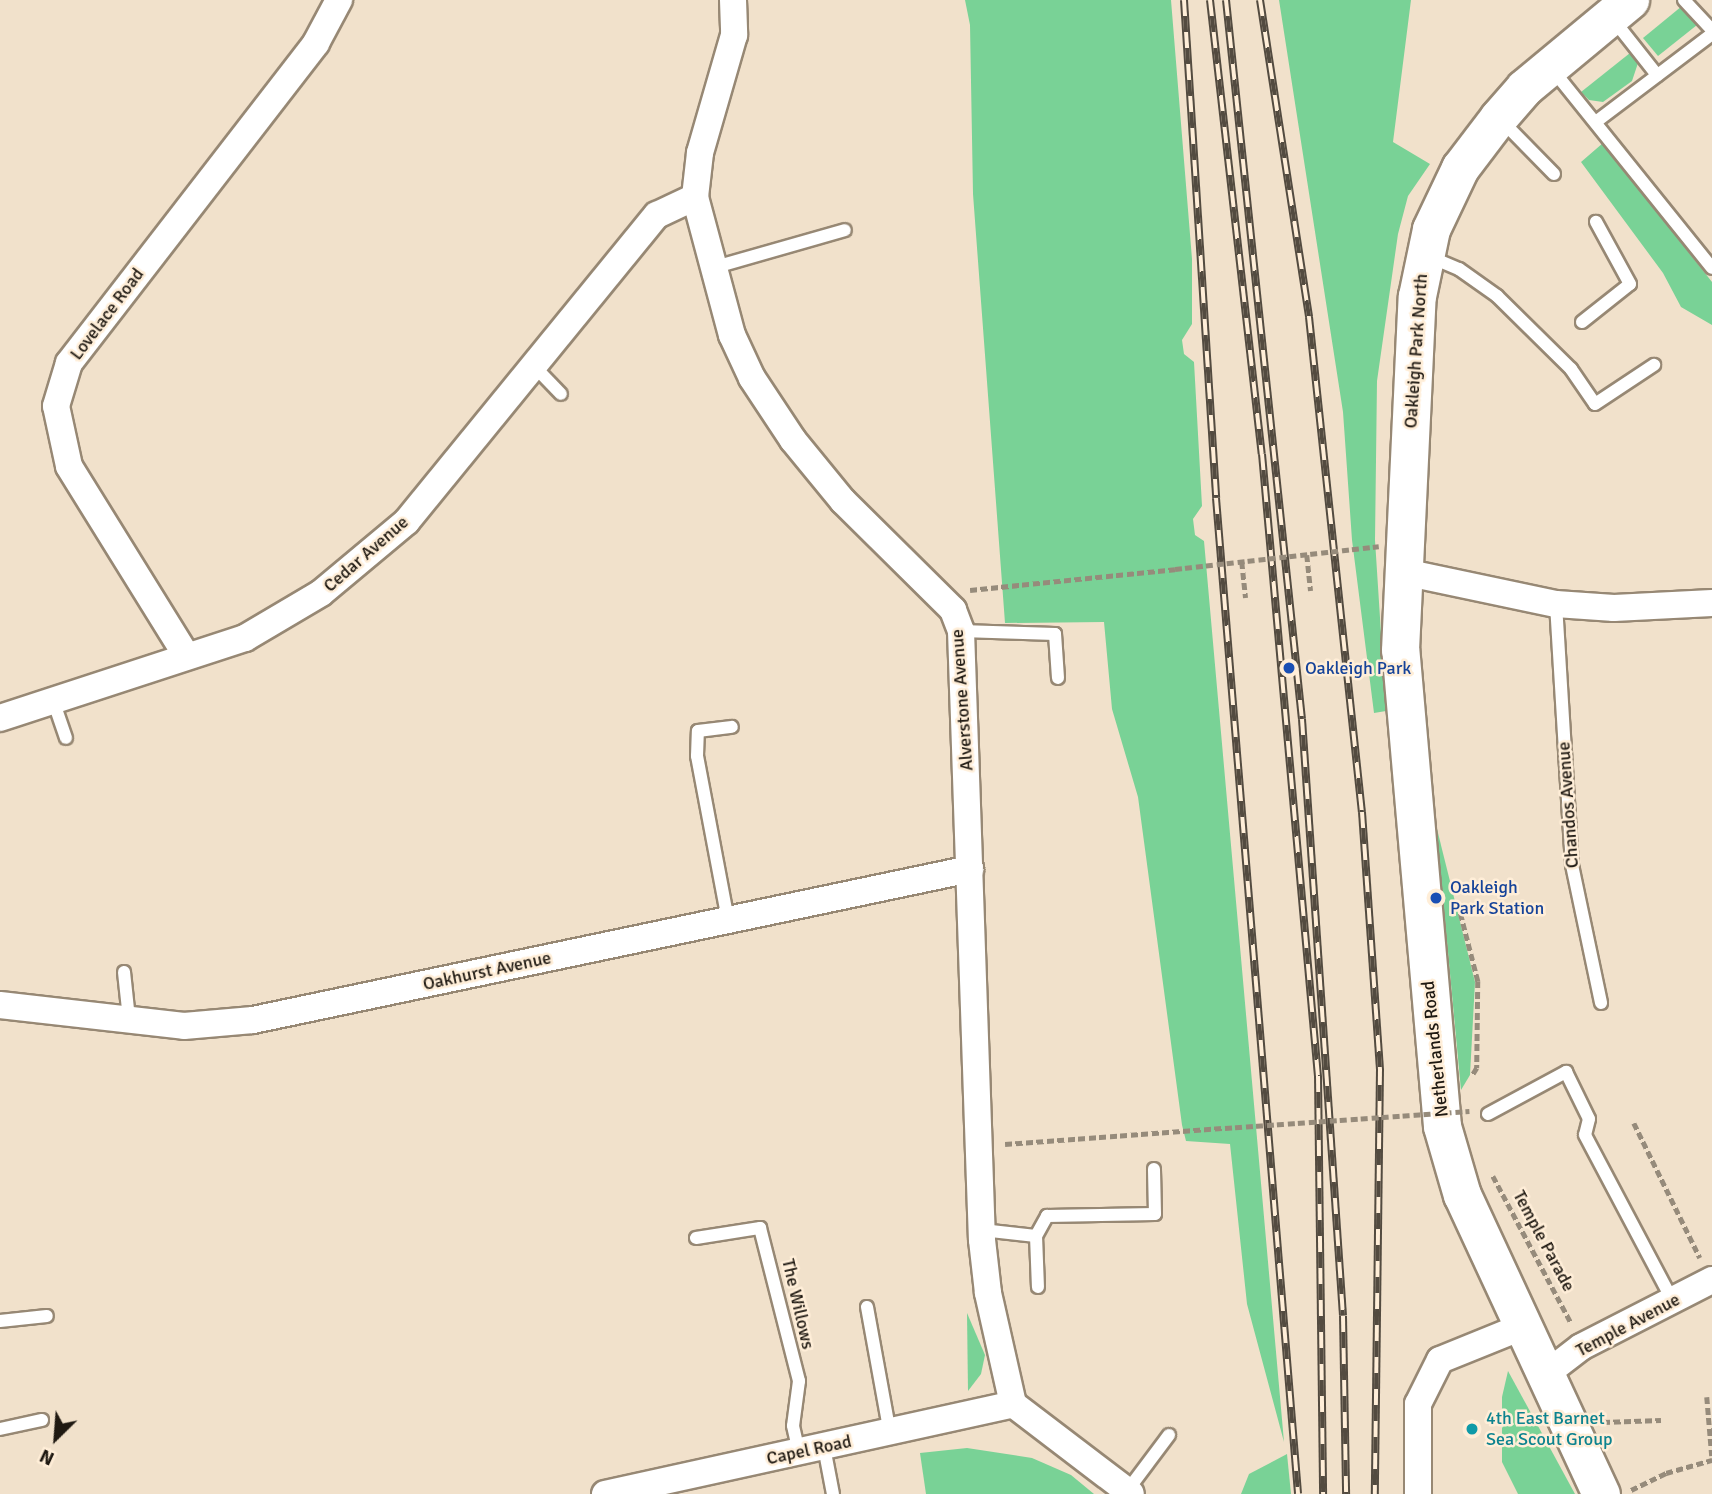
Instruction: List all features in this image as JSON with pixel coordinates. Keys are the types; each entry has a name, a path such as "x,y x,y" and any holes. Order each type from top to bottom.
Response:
{"street":[{"name":"Lovelace Road","path":"187,655 69,466 56,406 69,363 316,43 339,0"},
{"name":"Alverstone Avenue","path":"733,0 734,35 700,153 695,197 712,268 737,346 793,440 842,501 939,594 953,610 961,631 982,1230 988,1293 1013,1404"},
{"name":"Oakleigh Park North","path":"1405,572 1417,296 1423,254 1460,168 1498,118 1550,66 1620,8"},
{"name":"Cedar Avenue","path":"0,718 245,638 321,593 407,521 656,215 695,197"},
{"path":"1405,572 1556,604 1614,608 1712,603"},
{"name":"Netherlands Road","path":"1405,572 1400,650 1442,1126 1462,1195 1546,1374 1615,1493"},
{"name":"Oakhurst Avenue","path":"0,1005 184,1026 253,1020 970,869"},
{"name":"Temple Avenue","path":"1546,1374 1581,1347 1712,1280"},
{"path":"1418,1494 1418,1404 1440,1360 1524,1326"},
{"path":"1013,1404 1129,1493"},
{"name":"Capel Road","path":"606,1494 1013,1404"}],"lane":[{"path":"1597,121 1712,32 1684,0"},
{"path":"1620,8 1657,75"},
{"path":"1550,66 1597,121 1712,268"},
{"path":"1498,118 1554,174"},
{"path":"1582,322 1630,284 1596,222"},
{"path":"712,268 845,230"},
{"path":"1423,254 1459,269 1497,296 1571,369 1595,404 1654,365"},
{"path":"533,365 561,394"},
{"name":"Chandos Avenue","path":"1556,604 1572,865 1601,1003"},
{"path":"961,631 1055,634 1058,678"},
{"path":"52,700 66,738"},
{"path":"728,920 697,756 698,731 732,727"},
{"path":"124,972 129,1019"},
{"path":"1488,1114 1566,1072 1589,1119 1586,1135 1673,1301"},
{"path":"1038,1287 1036,1236 1047,1216 1155,1214 1154,1169"},
{"name":"The Willows","path":"696,1238 760,1228 799,1381 793,1426 811,1450"},
{"path":"982,1230 1036,1236"},
{"path":"867,1307 890,1433"},
{"path":"0,1321 47,1316"},
{"path":"0,1429 42,1420"},
{"path":"1129,1493 1169,1435"},
{"path":"811,1450 832,1494"}],"path":[{"path":"939,594 1379,547"},
{"path":"1307,555 1311,591"},
{"path":"1242,562 1246,598"},
{"path":"1455,890 1478,981 1477,1068 1469,1082"},
{"path":"980,1146 1469,1111"},
{"path":"1634,1123 1712,1280"},
{"name":"Temple Parade","path":"1489,1168 1571,1323 1579,1319"},
{"path":"1615,1493 1712,1458 1707,1398"},
{"path":"1605,1421 1661,1420"}],"green space":[{"path":"965,0 1171,0 1192,259 1192,324 1182,340 1184,354 1194,362 1202,506 1193,519 1195,535 1204,541 1284,1442 1247,1304 1230,1144 1186,1141 1182,1125 1138,797 1112,709 1104,622 1005,623 973,194 970,25"},
{"path":"1279,0 1411,0 1393,142 1430,164 1408,196 1398,234 1377,381 1375,540 1386,711 1374,713 1352,540 1343,412"},
{"path":"1682,6 1697,25 1658,56 1643,38"},
{"path":"1630,53 1638,63 1632,81 1603,102 1589,100 1581,92"},
{"path":"1603,143 1712,282 1712,325 1681,307 1663,273 1581,162"},
{"path":"1436,825 1475,982 1470,1075 1461,1090"},
{"path":"967,1313 985,1355 981,1374 968,1391"},
{"path":"1508,1371 1575,1494 1518,1494 1502,1462 1502,1397"},
{"path":"967,1448 1032,1458 1071,1475 1094,1494 926,1494 920,1453"},
{"path":"1287,1454 1291,1494 1241,1494 1249,1474"}],"railway":[{"path":"1184,0 1216,498 1298,1494"},
{"path":"1210,0 1262,454 1318,1076 1323,1494"},
{"path":"1226,0 1302,719 1343,1316 1346,1494"},
{"path":"1260,0 1309,317 1362,812 1380,1069 1375,1494"}],"place":[{"name":"Oakleigh Park","path":"1289,668"},
{"name":"Oakleigh Park Station","path":"1436,898"},
{"name":"4th East Barnet Sea Scout Group","path":"1472,1429"}]}
